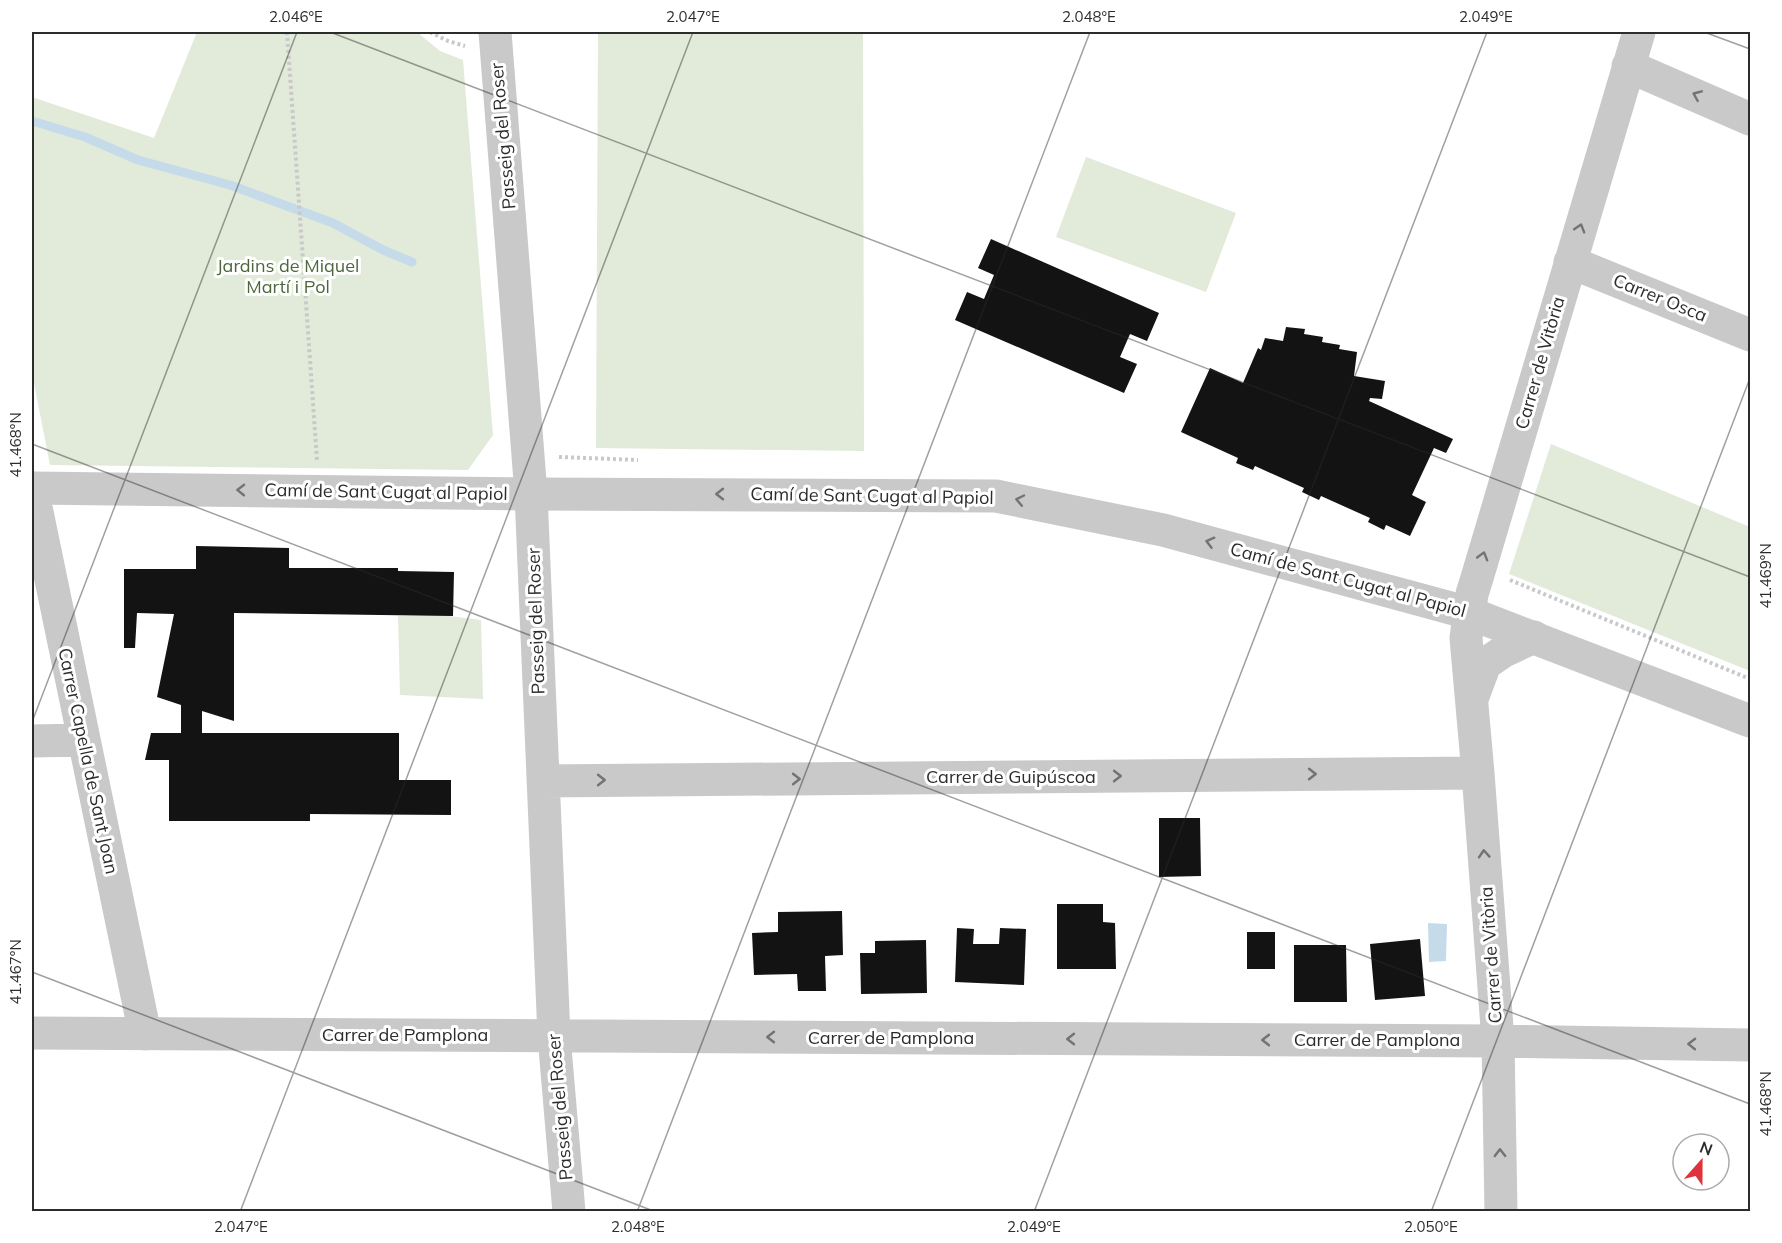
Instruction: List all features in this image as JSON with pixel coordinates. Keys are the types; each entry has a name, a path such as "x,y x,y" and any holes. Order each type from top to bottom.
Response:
{"street":[{"name":"Passeig del Roser","path":"495,32 531,494 554,1036 569,1212"},
{"name":"Carrer de Vitòria","path":"1501,1212 1498,1041 1466,638 1471,603 1639,32"},
{"path":"1628,66 1750,118"},
{"name":"Carrer Osca","path":"1570,262 1750,335"},
{"name":"Camí de Sant Cugat al Papiol","path":"32,488 531,494 996,496 1163,530 1471,603 1534,637 1750,721"},
{"name":"Carrer Capella de Sant Joan","path":"32,488 145,1034"},
{"name":"Carrer de Vitòria","path":"1472,699 1485,664 1504,651 1534,637"},
{"path":"32,741 84,740"},
{"name":"Carrer de Guipúscoa","path":"543,781 1478,773"},
{"name":"Carrer de Pamplona","path":"32,1033 1498,1041 1750,1045"}],"path":[{"path":"287,32 320,491"},
{"path":"528,456 646,461"},
{"path":"1471,603 1492,600 1500,576 1750,679"}],"green space":[{"name":"Jardins de Miquel Martí i Pol","path":"197,32 417,32 440,51 463,60 493,435 468,470 50,465 32,373 32,97 154,138"},
{"path":"598,32 863,32 864,451 596,448"},
{"path":"1086,157 1236,213 1206,292 1056,237"},
{"path":"1551,444 1750,527 1750,671 1509,574"},
{"path":"441,615 481,620 483,699 400,695 398,616"}],"water":[{"path":"1428,923 1447,924 1446,961 1429,962"}],"building":[{"path":"991,239 1159,313 1147,341 1130,334 1120,357 1137,364 1124,393 955,320 967,292 984,299 994,275 978,268"},
{"path":"1286,327 1305,329 1304,334 1323,337 1322,342 1340,345 1339,349 1357,352 1354,376 1385,381 1382,399 1370,398 1369,401 1453,439 1446,453 1434,448 1412,495 1426,502 1410,536 1386,525 1384,530 1368,522 1370,518 1321,496 1319,500 1302,492 1304,488 1255,466 1253,470 1236,463 1238,458 1181,432 1210,368 1243,383 1258,348 1261,350 1265,338 1283,341"},
{"path":"196,546 289,548 289,568 398,568 398,571 454,572 453,616 234,613 234,721 202,711 202,733 399,733 399,780 451,780 451,815 310,814 310,821 169,821 169,760 145,760 151,733 181,733 181,705 157,697 174,614 137,613 135,648 124,648 124,569 196,569"},
{"path":"1159,818 1200,818 1201,876 1159,877"},
{"path":"1057,904 1103,904 1103,922 1115,923 1116,969 1057,969"},
{"path":"842,911 843,955 825,956 826,991 798,991 797,974 754,975 752,933 778,932 778,912"},
{"path":"957,928 974,929 973,944 999,944 1000,928 1026,929 1024,985 955,982"},
{"path":"1247,932 1275,932 1275,969 1247,969"},
{"path":"1420,939 1425,996 1375,1000 1370,944"},
{"path":"926,940 927,993 861,994 860,953 875,953 875,941"},
{"path":"1294,945 1346,945 1347,1002 1294,1002"}],"waterway":[{"path":"32,121 85,137 138,160 230,185 333,223 383,250 412,262"}]}
